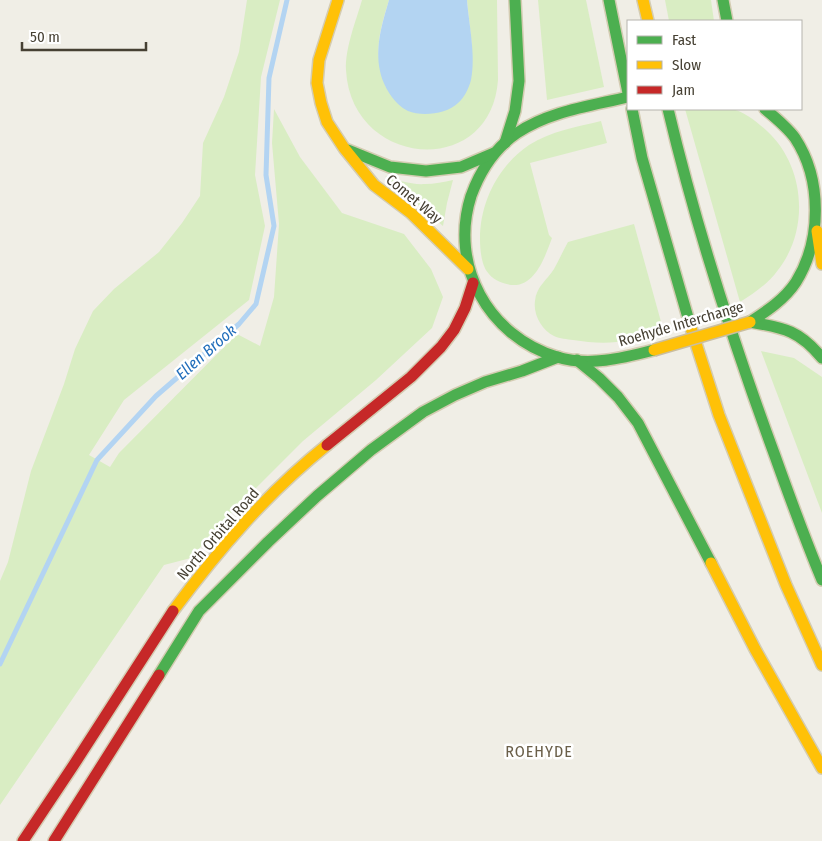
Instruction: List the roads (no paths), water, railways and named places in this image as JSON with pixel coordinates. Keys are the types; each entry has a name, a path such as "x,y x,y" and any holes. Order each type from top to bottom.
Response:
{"main road":[{"name":"Comet Way","path":"338,0 319,60 317,83 327,122 344,148 374,185 411,213 468,269"},
{"path":"505,143 515,111 519,81 515,0"},
{"path":"609,0 627,88"},
{"path":"643,0 648,20"},
{"path":"723,0 727,20"},
{"name":"Roehyde Interchange","path":"627,97 566,112 529,125 494,153 480,173 470,196 465,220 464,244 468,269 482,300 495,318 507,330 523,342 540,351 558,357 593,361 627,357 750,322 767,311 795,283 805,266 817,231 816,184 798,142 783,124 766,110"},
{"path":"632,110 642,158 682,300 719,414 786,585 822,665"},
{"path":"668,110 678,155 707,258 748,384 822,580"},
{"name":"Comet Way","path":"344,148 390,167 426,171 461,167 494,153"},
{"path":"817,231 822,264"},
{"name":"North Orbital Road","path":"23,841 166,620 204,569 252,514 302,465 411,377 441,347 454,330 465,308 473,283"},
{"path":"750,322 790,332 807,342 822,358"},
{"path":"54,841 199,611 268,542 317,496 371,450 423,412 485,382 522,371 558,357"},
{"path":"577,360 618,397 638,424 755,649 822,768"}],"water":[{"path":"389,0 467,0 472,51 470,83 460,101 448,110 427,114 408,111 398,104 386,88 380,71 378,53 382,26"}],"waterway":[{"name":"Ellen Brook","path":"0,664 97,460 156,396 239,324 256,304 274,226 266,175 269,78 287,0"}],"district":[{"name":"ROEHYDE","path":"539,751"}]}
